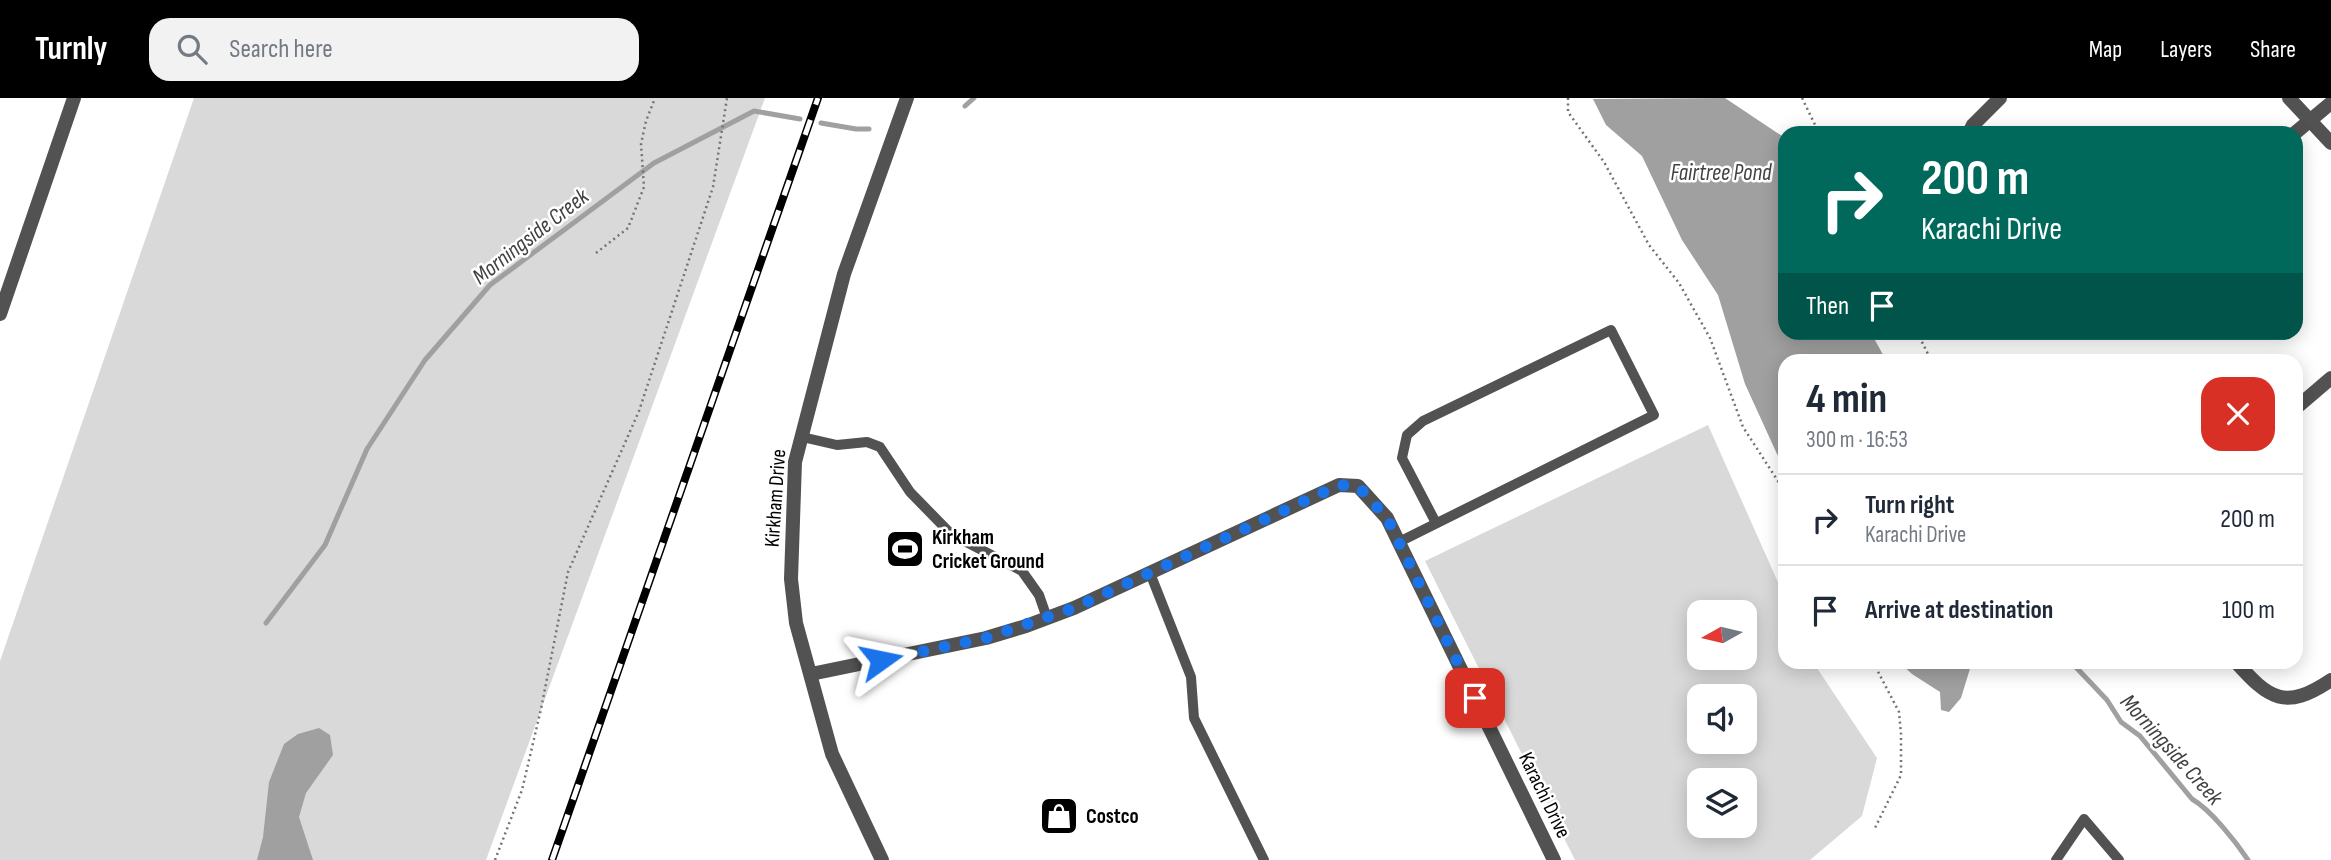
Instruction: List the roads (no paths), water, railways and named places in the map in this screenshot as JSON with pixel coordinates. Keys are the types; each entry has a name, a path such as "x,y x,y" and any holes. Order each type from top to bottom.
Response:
{"street":[{"path":"0,314 74,98"},
{"name":"Kirkham Drive","path":"882,860 832,754 796,623 792,579 795,462 844,274 907,98"},
{"path":"1972,126 2000,98"},
{"path":"2289,98 2331,144"},
{"path":"2303,127 2331,103"},
{"path":"2303,402 2331,378"},
{"name":"Karachi Drive","path":"811,674 986,638 1047,618 1339,485 1358,486 1387,518 1554,860"},
{"path":"2242,669 2258,686 2276,698 2291,698 2313,692 2331,680"}],"lane":[{"path":"1399,542 1654,415 1611,330 1423,421 1407,435 1402,458 1436,523"},
{"path":"802,437 837,445 867,442 880,447 910,492 951,534 1022,571 1039,595 1047,618"},
{"path":"1150,573 1191,677 1194,718 1265,860"},
{"path":"2056,860 2084,819 2119,860"}],"water":[{"name":"Fairtree Pond","path":"1725,98 1778,133 1778,340 1875,340 1883,354 1778,354 1778,456 1745,384 1718,295 1682,240 1642,156 1606,125 1593,99"},
{"path":"1907,669 1970,669 1961,698 1949,712 1941,710 1940,692"},
{"path":"319,728 330,735 333,755 306,793 299,817 313,860 257,860 263,837 269,782 284,744 298,734"}],"waterway":[{"name":"Morningside Creek","path":"965,106 974,98"},
{"name":"Morningside Creek","path":"266,623 325,545 367,449 425,360 490,285 654,163 754,111 800,119"},
{"name":"Morningside Creek","path":"821,123 869,129"},
{"name":"Morningside Creek","path":"2078,669 2107,700 2121,722 2140,736 2192,799 2223,827 2248,860"}],"railway":[{"path":"552,860 818,98"}],"place":[{"name":"Kirkham Cricket Ground","path":"905,549"},
{"name":"Costco","path":"1059,816"}]}
